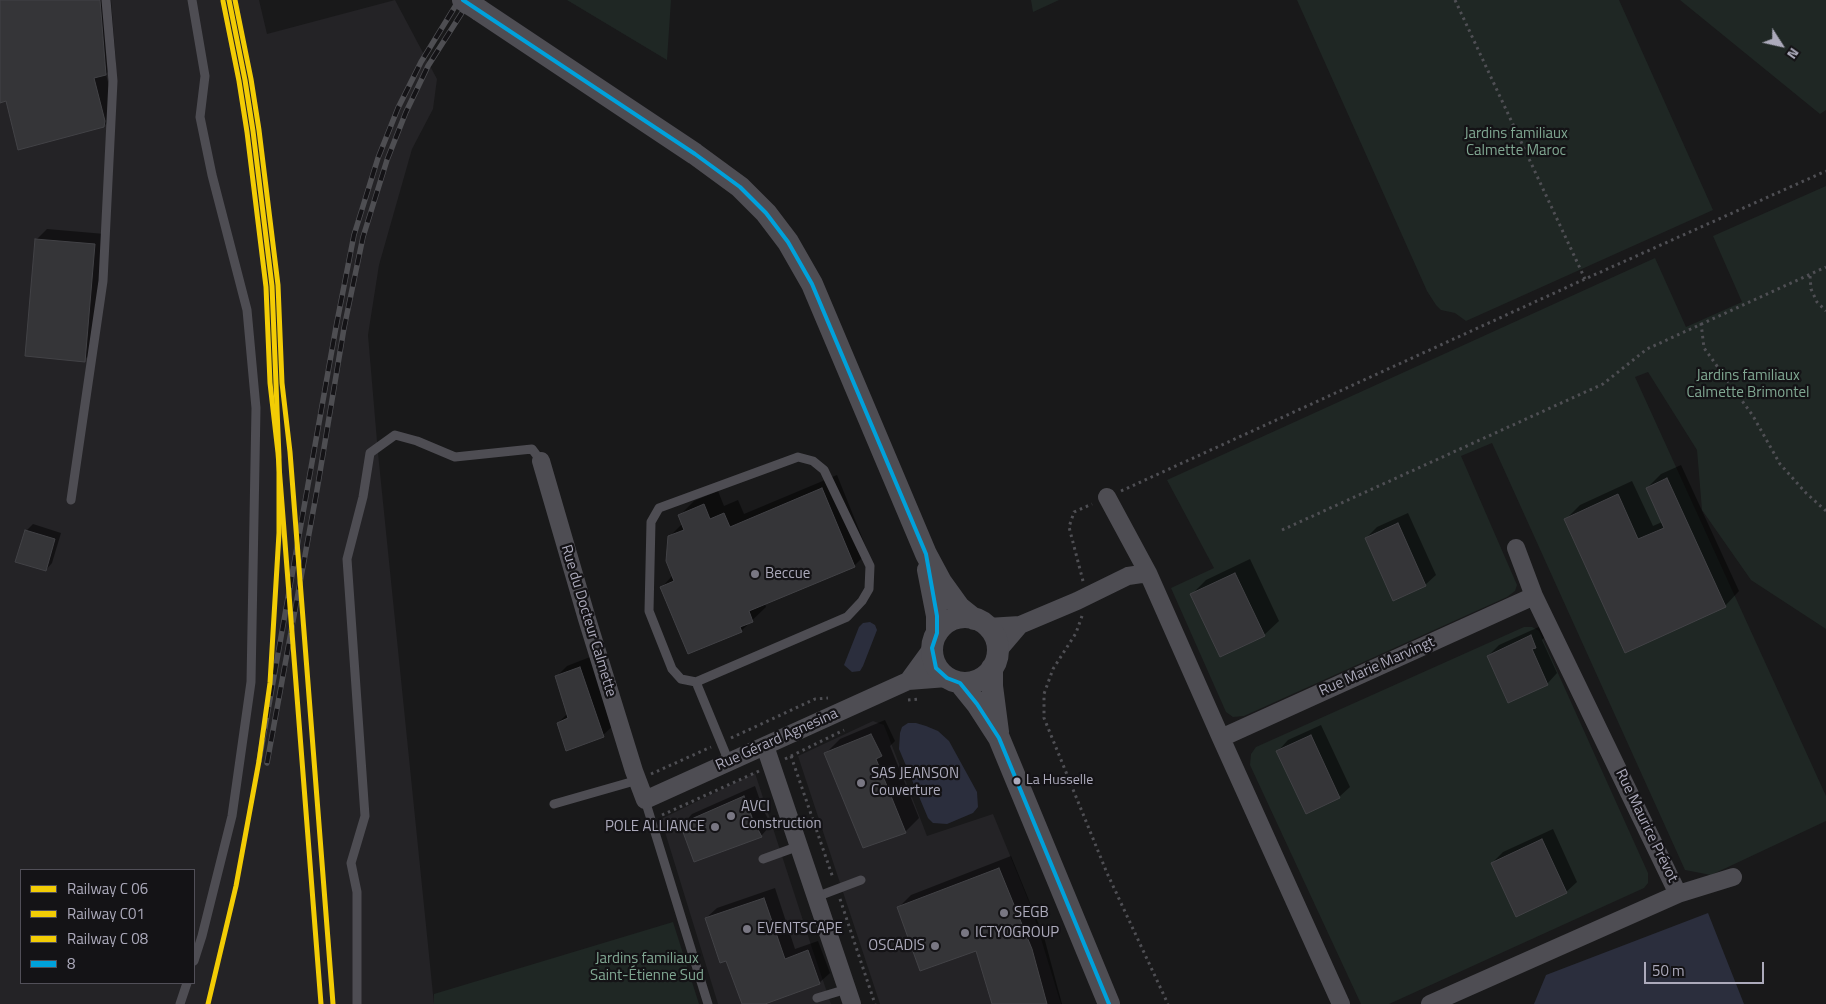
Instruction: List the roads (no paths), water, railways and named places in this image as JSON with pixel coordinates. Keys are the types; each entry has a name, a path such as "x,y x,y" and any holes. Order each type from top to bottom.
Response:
{"street":[{"path":"471,5 695,154 740,187 766,213 788,242 812,284 926,554 941,582 959,607 994,634 998,642 994,660 992,686 999,738"},
{"name":"Rue du Docteur Calmette","path":"541,462 590,629 645,800"},
{"path":"1107,497 1148,572 1341,1004"},
{"name":"Rue Maurice Prévot","path":"1430,1004 1678,894 1534,596 1516,548"},
{"path":"926,554 937,616 934,641 936,668 977,704 999,738 1110,1004"},
{"path":"934,641 942,627 951,620 958,618 981,623 1020,625 1128,576 1148,572"},
{"name":"Rue Marie Marvingt","path":"1221,738 1534,596"},
{"path":"953,681 976,681 986,675 994,660 1020,625"},
{"name":"Rue Gérard Agnesina","path":"908,681 934,641"},
{"name":"Rue Gérard Agnesina","path":"645,800 908,681 953,681"},
{"path":"765,746 850,996"},
{"path":"1678,894 1732,878"}],"lane":[{"path":"71,500 103,281 113,81 106,0"},
{"path":"192,0 205,76 200,117 212,175 247,310 256,408 251,682 232,816 195,958"},
{"path":"357,1004 357,892 351,863 365,816 347,558 363,496 370,454 395,435 417,440 455,457 532,449 541,462"},
{"path":"798,458 813,460 824,470 870,566 869,588 862,601 847,617 696,682 681,679 672,669 649,611 651,522 660,508 798,458"},
{"path":"696,682 729,762"},
{"path":"554,804 638,780"},
{"path":"645,800 707,1004"},
{"path":"762,859 799,846"},
{"path":"816,897 861,880"},
{"path":"180,1004 187,984"},
{"path":"817,998 850,996"}],"water":[{"path":"870,622 875,625 877,630 863,666 860,671 852,672 844,665 859,627 863,623"},
{"path":"908,723 916,723 938,731 949,741 977,792 978,807 973,813 947,824 933,823 928,818 899,749 902,727"},
{"path":"1708,913 1744,1004 1534,1004 1546,975"}],"railway":[{"path":"259,761 354,235 378,158 398,108 421,62 459,0"},
{"path":"267,763 317,490 344,328 363,237 387,160 406,112 428,66 470,0"}],"rail line":[{"name":"C01","path":"223,1 247,132 266,287 270,383 278,453 321,1004"}],"place":[{"name":"Beccue","path":"755,574"},
{"name":"La Husselle","path":"1017,781"},
{"name":"SAS JEANSON Couverture","path":"861,783"},
{"name":"AVCI Construction","path":"731,816"},
{"name":"POLE ALLIANCE","path":"715,827"},
{"name":"SEGB","path":"1004,913"},
{"name":"EVENTSCAPE","path":"747,929"},
{"name":"ICTYOGROUP","path":"965,933"},
{"name":"OSCADIS","path":"935,946"}],"park label":[{"name":"Jardins familiaux Calmette Maroc","path":"1516,142"},
{"name":"Jardins familiaux Calmette Brimontel","path":"1748,384"},
{"name":"Jardins familiaux Saint-Étienne Sud","path":"647,968"}]}
